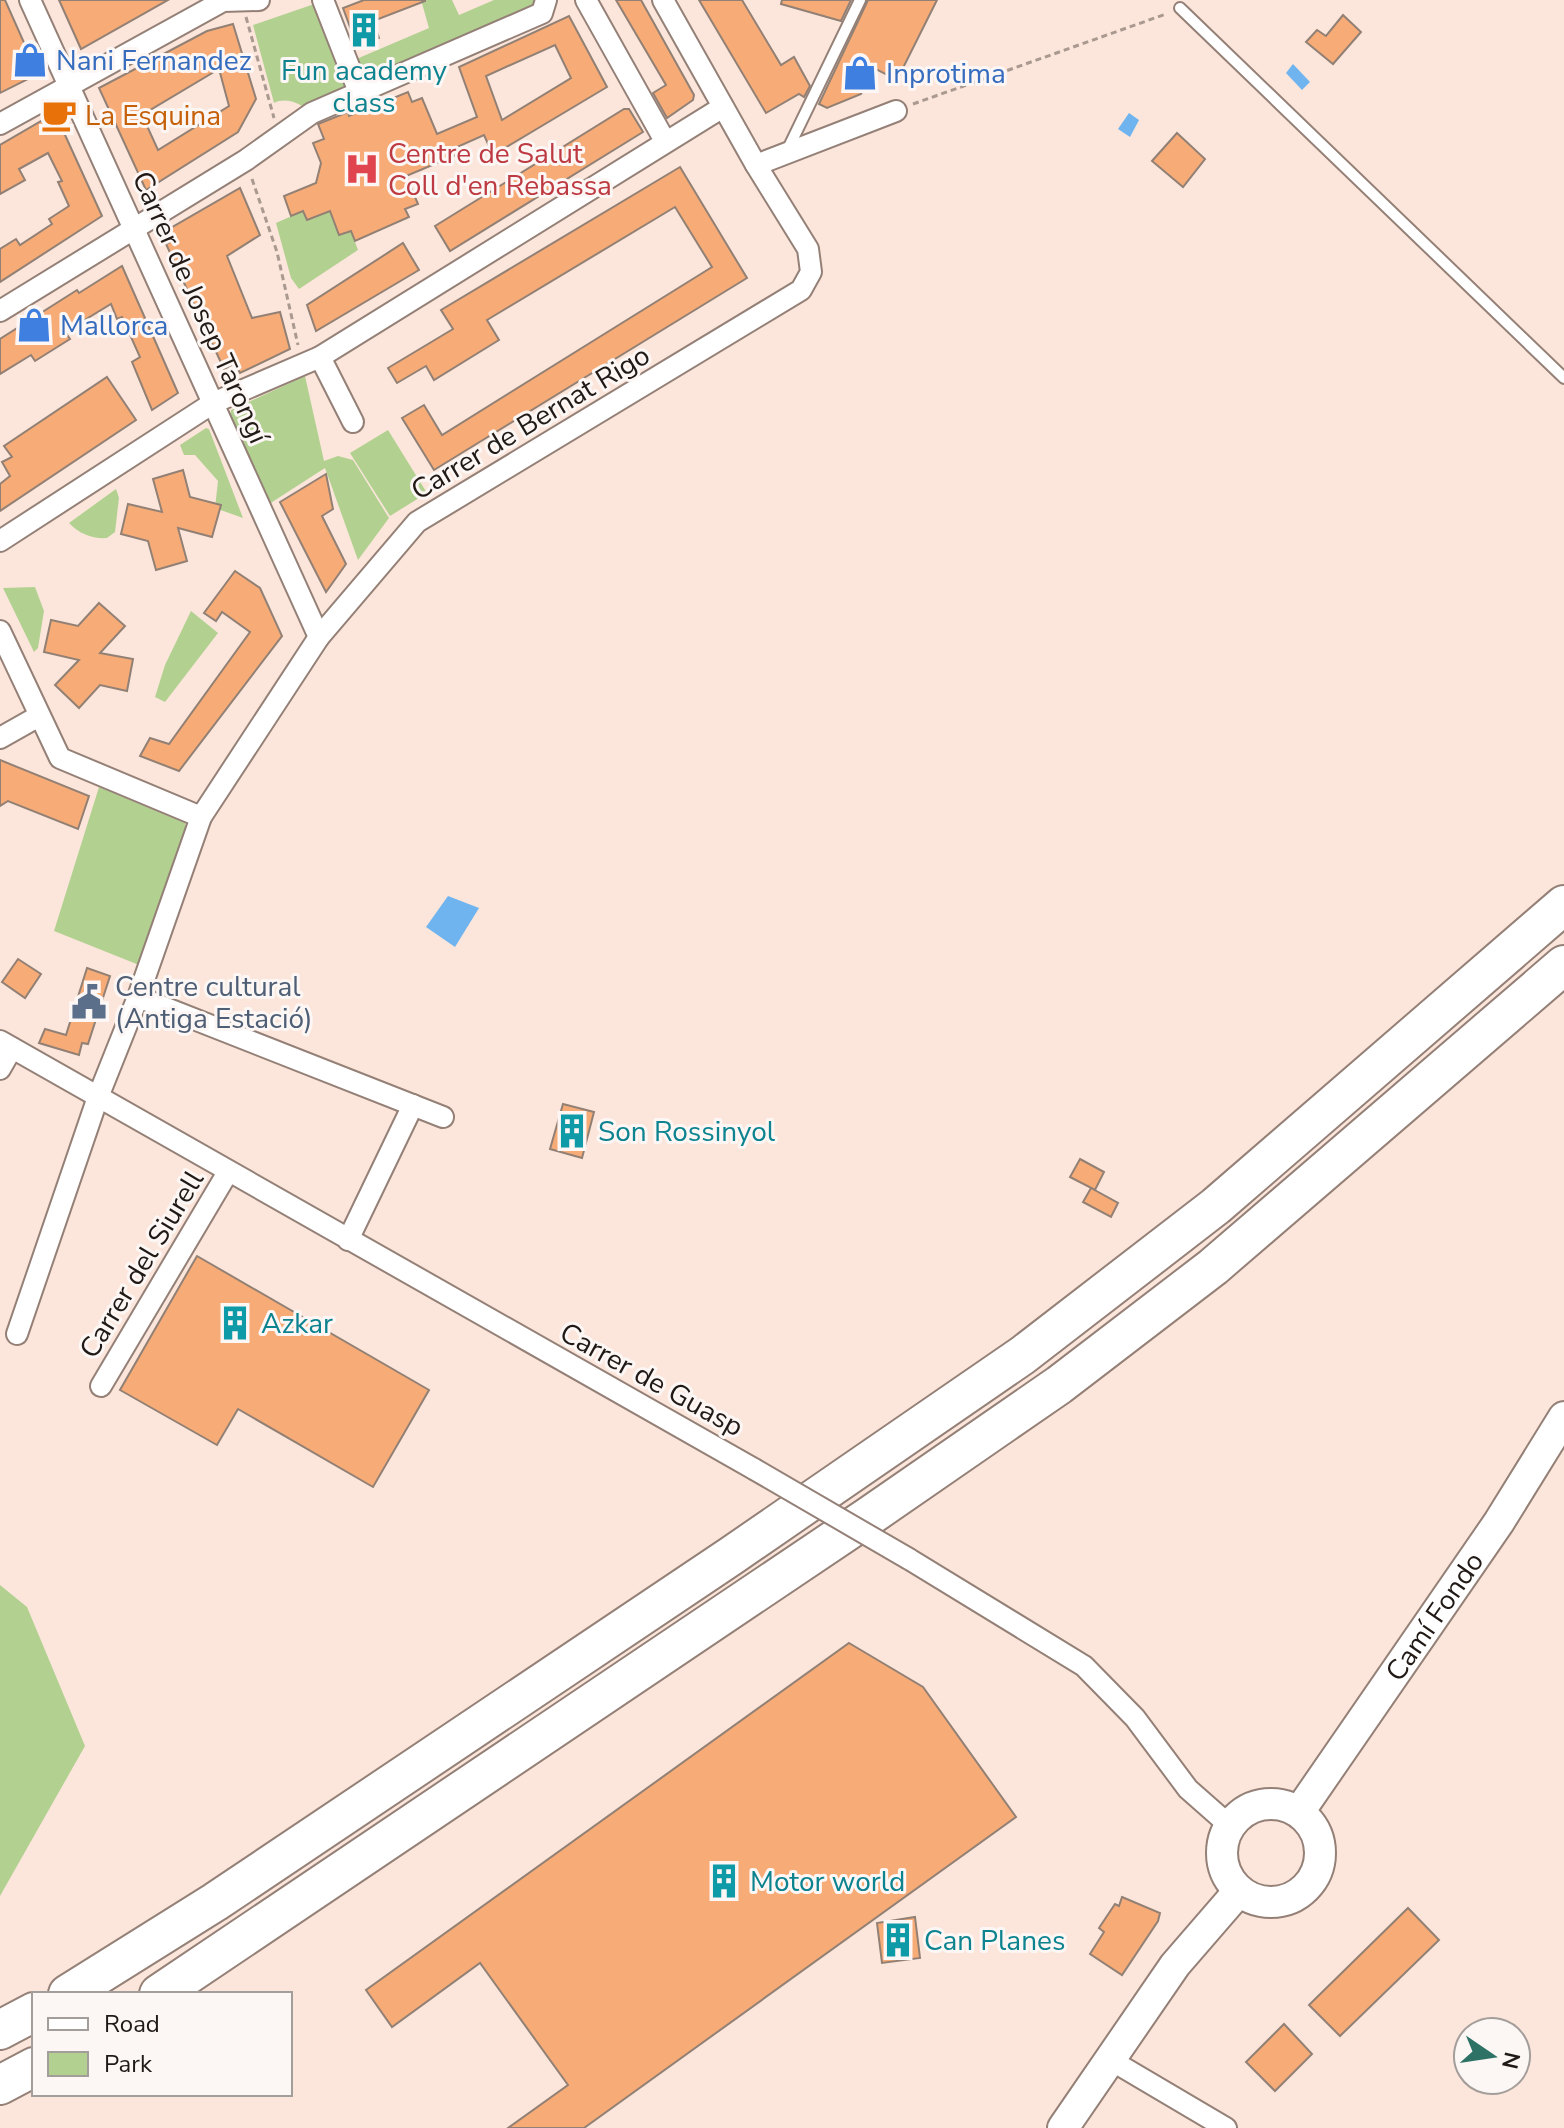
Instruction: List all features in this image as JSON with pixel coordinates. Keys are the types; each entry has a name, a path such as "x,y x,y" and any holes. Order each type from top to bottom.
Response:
{"highway":[{"path":"71,1992 202,1911 731,1556 1023,1355 1216,1206 1564,905"},
{"path":"162,1992 843,1534 1069,1377 1213,1267 1290,1203 1564,965"},
{"path":"0,2030 32,2013"},
{"path":"0,2085 32,2068"}],"street":[{"name":"Carrer de Josep Tarongí","path":"30,0 319,637"},
{"path":"0,124 223,1 259,0"},
{"path":"323,0 359,92"},
{"path":"0,311 246,160 312,113 542,13 546,0"},
{"path":"586,0 665,141"},
{"path":"663,0 756,165 896,111"},
{"path":"0,541 213,403 311,361 723,107"},
{"name":"Carrer de Bernat Rigo","path":"17,1334 98,1097 138,997 201,817 319,637 417,522 801,290 811,272 808,249 756,165"},
{"path":"311,361 353,422"},
{"path":"0,631 60,758 201,817"},
{"path":"0,738 39,716"},
{"path":"138,997 443,1117"},
{"path":"0,1069 6,1044"},
{"name":"Carrer de Guasp","path":"6,1044 754,1469 1084,1666 1135,1718 1188,1789 1230,1826"},
{"path":"348,1240 413,1105"},
{"name":"Carrer del Siurell","path":"101,1386 228,1172"},
{"name":"Camí Fondo","path":"1299,1812 1499,1522 1564,1417"},
{"path":"1284,1805 1299,1812 1309,1822 1320,1848 1314,1877 1294,1897 1280,1902 1265,1902 1239,1891 1224,1867 1222,1853 1230,1826 1240,1814 1254,1807 1284,1805"},
{"path":"1063,2128 1175,1965 1239,1891"},
{"path":"1109,2059 1226,2128"}],"lane":[{"path":"785,154 860,0"},
{"path":"1180,8 1564,378"}],"path":[{"path":"241,1 280,137"},
{"path":"896,111 1180,8"},
{"path":"246,160 311,361"}],"green space":[{"path":"421,0 452,0 459,15 494,0 540,0 541,5 309,111 292,102 274,103 253,25 320,2 354,60 429,28"},
{"path":"338,196 332,219 339,235 351,231 358,250 299,289 291,278 276,223 303,211 307,220 325,213"},
{"path":"305,376 324,461 338,456 353,460 389,518 358,560 325,468 266,506 230,417 231,410"},
{"path":"206,428 243,518 215,508 218,481 195,455 184,455 180,445"},
{"path":"388,430 427,493 390,516 350,453"},
{"path":"116,489 119,498 115,532 107,538 86,535 69,523"},
{"path":"35,587 44,611 38,648 34,652 3,588"},
{"path":"191,611 218,633 165,702 155,697 165,665"},
{"path":"99,787 185,823 187,832 139,965 54,931"},
{"path":"0,1585 27,1607 85,1746 0,1896"}],"water":[{"path":"1293,64 1310,82 1302,90 1286,73"},
{"path":"1129,113 1139,120 1130,137 1118,129"},
{"path":"448,896 479,908 455,947 426,927"}],"building":[{"path":"0,0 5,0 38,74 0,93"},
{"path":"59,0 168,0 81,49"},
{"name":"Fun academy class","path":"364,0 425,1 373,21 379,38 357,46 343,8"},
{"path":"616,0 641,0 694,95 693,100 667,118 653,93 666,85"},
{"path":"699,0 742,0 781,65 794,57 810,86 804,97 799,94 766,113"},
{"path":"782,0 851,0 841,21 781,4"},
{"path":"868,0 937,0 897,80 874,68 861,94 827,108 819,104"},
{"path":"1343,15 1361,32 1333,64 1306,42 1317,30 1326,36"},
{"path":"569,16 607,87 493,155 484,135 457,147 459,154 406,176 418,204 405,209 409,217 355,241 351,231 339,235 330,211 307,220 303,211 291,216 284,196 316,183 321,163 313,143 324,139 318,124 348,112 349,116 408,92 412,102 422,98 437,134 477,117 459,67","holes":["555,45 571,78 502,120 486,76"]},
{"path":"233,24 256,99 238,132 146,190 99,88 207,31","holes":["219,69 229,106 158,150 142,115"]},
{"path":"624,109 629,109 643,132 450,251 435,226"},
{"path":"55,113 102,216 0,282 0,249 16,239 20,245 52,224 49,219 69,206 58,182 62,181 48,153 19,169 25,180 0,194 0,145"},
{"path":"1177,133 1205,159 1183,187 1152,161"},
{"path":"680,167 747,278 434,470 402,418 424,405 442,435 712,267 675,207 487,320 499,340 434,380 426,366 397,383 388,368 453,329 441,310"},
{"path":"240,188 260,235 227,256 252,318 280,312 290,349 240,373 235,363 224,369 166,244 174,240 169,229"},
{"path":"403,243 419,270 316,331 307,305"},
{"path":"122,266 178,393 152,410 132,362 140,357 122,317 117,319 111,304 65,332 70,339 35,361 31,355 0,374 0,339 77,290 79,293"},
{"path":"107,377 136,420 0,511 0,484 10,476 2,462 12,457 4,446"},
{"path":"183,470 190,497 221,505 212,537 178,528 187,561 156,570 148,541 121,534 128,504 162,512 153,479"},
{"path":"326,474 333,509 322,516 346,564 326,592 280,502"},
{"path":"235,571 260,588 282,636 179,771 140,756 150,738 169,744 250,632 222,612 216,621 204,613"},
{"path":"99,603 125,626 100,653 133,659 127,691 100,685 79,708 55,685 79,660 44,652 51,620 78,626"},
{"path":"0,760 89,796 78,829 8,801 0,806"},
{"path":"18,959 41,974 25,998 2,982"},
{"name":"Centre cultural (Antiga Estació)","path":"87,968 110,976 88,1044 82,1043 79,1055 39,1043 45,1029 66,1035"},
{"name":"Son Rossinyol","path":"563,1104 594,1112 582,1158 550,1149"},
{"path":"1080,1159 1104,1172 1095,1190 1070,1177"},
{"path":"1091,1188 1118,1203 1111,1217 1083,1202"},
{"name":"Azkar","path":"197,1256 429,1390 373,1487 238,1409 217,1445 120,1390"},
{"name":"Motor world","path":"849,1643 923,1687 1016,1817 584,2128 508,2128 568,2085 480,1963 392,2027 366,1990"},
{"path":"1122,1897 1160,1913 1158,1921 1122,1975 1090,1954 1104,1932 1099,1928 1115,1904 1119,1906"},
{"path":"1408,1908 1439,1940 1340,2036 1309,2005"},
{"name":"Can Planes","path":"915,1917 920,1958 882,1963 877,1923"},
{"path":"1284,2024 1312,2054 1275,2091 1246,2062"}],"place":[{"name":"Fun academy class","path":"364,30"},
{"name":"Nani Fernandez","path":"30,60"},
{"name":"Inprotima","path":"860,73"},
{"name":"La Esquina","path":"59,115"},
{"name":"Centre de Salut Coll d'en Rebassa","path":"362,169"},
{"name":"Mallorca","path":"34,325"},
{"name":"Centre cultural (Antiga Estació)","path":"89,1002"},
{"name":"Son Rossinyol","path":"572,1131"},
{"name":"Azkar","path":"235,1323"},
{"name":"Motor world","path":"724,1881"},
{"name":"Can Planes","path":"898,1940"}]}
